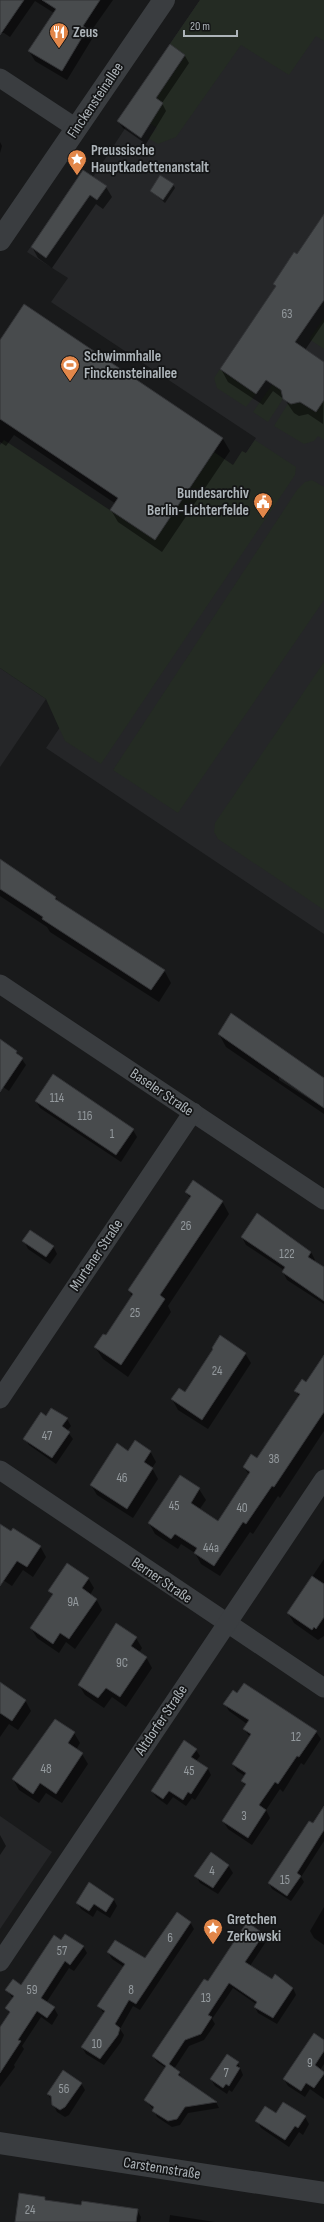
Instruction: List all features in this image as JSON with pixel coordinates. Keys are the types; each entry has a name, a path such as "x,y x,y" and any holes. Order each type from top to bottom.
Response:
{"street":[{"name":"Finckensteinallee","path":"0,240 164,0"},
{"path":"0,78 76,128"},
{"name":"Baseler Straße","path":"0,984 324,1200"},
{"name":"Murtener Straße","path":"0,1399 193,1112"},
{"name":"Berner Straße","path":"0,1470 324,1688"},
{"name":"Altdorfer Straße","path":"0,1962 324,1479"},
{"name":"Carstennstraße","path":"0,2142 324,2193"}],"shaded area":[{"name":"Bundesarchiv Berlin-Lichterfelde","path":"200,0 324,0 324,934 46,748 256,438 51,302 68,278 27,252 83,170 93,177 126,127 117,121"},
{"path":"200,0 324,0 324,41 316,36 289,75 241,45 176,137 158,144 148,138 157,128 149,123 156,98 185,56 170,44"},
{"path":"324,318 324,349 309,339"},
{"path":"220,369 256,394 246,407 217,388 214,378"},
{"path":"273,383 284,392 283,399 268,422 253,412"},
{"path":"296,400 316,412 324,400 324,440 318,436 314,441 304,444 274,426 289,402"},
{"path":"4,440 155,540 214,452 233,465 242,451 246,453 255,440 296,467 295,475 101,764 65,741 46,699 0,668 0,445"},
{"path":"312,480 324,487 324,600 178,813 113,770 297,490 305,482"},
{"path":"324,662 324,910 218,839 214,832 215,823"},
{"path":"0,668 46,699 0,767"},
{"path":"0,1816 52,1852 0,1929"}],"building":[{"path":"0,0 24,0 0,35"},
{"path":"42,0 100,0 83,26 87,29 62,71 28,51 56,9"},
{"path":"170,44 185,55 156,98 163,103 141,138 117,121"},
{"path":"83,170 107,186 97,200 90,195 46,258 31,247"},
{"path":"160,175 174,184 163,200 150,191"},
{"path":"324,214 324,300 295,342 324,362 324,400 316,412 300,402 291,404 286,401 283,399 281,390 266,380 256,394 220,369 276,286 273,284 294,252 297,254"},
{"name":"Schwimmhalle Finckensteinallee","path":"24,304 223,438 155,540 110,510 118,498 0,419 0,340"},
{"path":"0,859 56,897 55,899 165,970 151,990 42,919 43,917 0,889"},
{"path":"231,1013 324,1078 324,1108 218,1034"},
{"path":"0,1039 17,1051 16,1053 23,1058 0,1092"},
{"path":"53,1074 134,1129 116,1155 35,1101"},
{"path":"193,1180 223,1201 160,1295 165,1299 121,1365 94,1347 103,1334 106,1335 133,1294 128,1290 191,1196 185,1192"},
{"path":"257,1213 311,1252 308,1257 324,1267 324,1301 282,1272 285,1267 241,1237"},
{"path":"30,1230 54,1246 46,1257 22,1241"},
{"path":"220,1335 246,1353 202,1420 171,1399 179,1388 185,1392 213,1349 212,1348"},
{"path":"324,1355 324,1412 274,1487 272,1486 246,1524 243,1522 214,1566 194,1553 197,1548 175,1534 171,1539 148,1523 180,1475 200,1488 191,1503 218,1521 250,1472 243,1467 251,1454 257,1458 300,1394 294,1391 302,1379 306,1382"},
{"path":"51,1408 68,1418 62,1426 70,1432 52,1458 23,1439 41,1412 46,1416"},
{"path":"135,1440 151,1451 144,1462 153,1468 127,1509 90,1485 117,1443 128,1451"},
{"path":"0,1524 11,1531 13,1528 41,1546 27,1567 17,1561 0,1586"},
{"path":"67,1563 89,1578 82,1588 97,1599 69,1639 60,1633 53,1644 30,1628 53,1594 48,1591"},
{"path":"312,1576 324,1584 324,1617 316,1629 314,1627 312,1630 287,1613"},
{"path":"116,1623 137,1637 131,1646 147,1657 120,1697 106,1688 98,1698 78,1685"},
{"path":"0,1682 26,1700 12,1721 0,1713"},
{"path":"244,1683 317,1731 299,1757 297,1756 278,1784 275,1782 259,1805 266,1810 248,1838 222,1821 246,1784 241,1781 246,1773 232,1764 251,1734 243,1729 249,1720 223,1704 233,1690 237,1693"},
{"path":"55,1719 75,1732 68,1743 83,1753 56,1794 40,1783 33,1794 12,1779"},
{"path":"184,1740 197,1749 191,1757 208,1768 191,1794 188,1792 183,1800 169,1791 163,1799 151,1791"},
{"path":"324,1806 324,1830 297,1873 301,1876 287,1896 268,1883 309,1821 313,1823"},
{"path":"211,1852 229,1865 213,1888 194,1876"},
{"path":"89,1882 114,1899 106,1912 94,1904 89,1911 76,1903"},
{"path":"177,1912 191,1922 136,2004 129,2000 115,2024 120,2028 118,2035 100,2059 81,2047 105,2011 97,2006 125,1964 107,1952 115,1940 145,1958"},
{"path":"247,1922 264,1934 245,1962 272,1979 275,1974 293,1988 273,2018 254,2007 257,2002 229,1983 208,2015 212,2017 201,2034 185,2040 169,2064 180,2072 178,2075 217,2102 185,2107 177,2119 168,2121 152,2111 154,2107 144,2100 166,2066 152,2056 204,1979 208,1981"},
{"path":"65,1934 84,1946 70,1965 65,1961 41,1998 55,2007 47,2018 37,2011 18,2040 21,2041 0,2073 0,2027 10,2012 5,2008 14,1996 5,1990 13,1979 21,1985 54,1935 61,1940"},
{"path":"314,2033 324,2040 324,2051 315,2065 324,2072 324,2074 314,2088 306,2083 301,2091 283,2079"},
{"path":"227,2054 239,2062 236,2066 240,2068 229,2086 226,2084 223,2088 210,2079"},
{"path":"63,2070 82,2083 65,2107 60,2110 52,2105 51,2096 47,2094"},
{"path":"283,2102 306,2116 298,2128 295,2126 285,2140 255,2121 265,2106 276,2113"},
{"path":"19,2193 45,2197 45,2200 81,2205 82,2201 138,2209 136,2222 15,2222"}],"place":[{"name":"Zeus","path":"59,49"},
{"name":"Preussische Hauptkadettenanstalt","path":"77,176"},
{"name":"Schwimmhalle Finckensteinallee","path":"70,382"},
{"name":"Bundesarchiv Berlin-Lichterfelde","path":"263,519"},
{"name":"Gretchen Zerkowski","path":"213,1945"}]}
